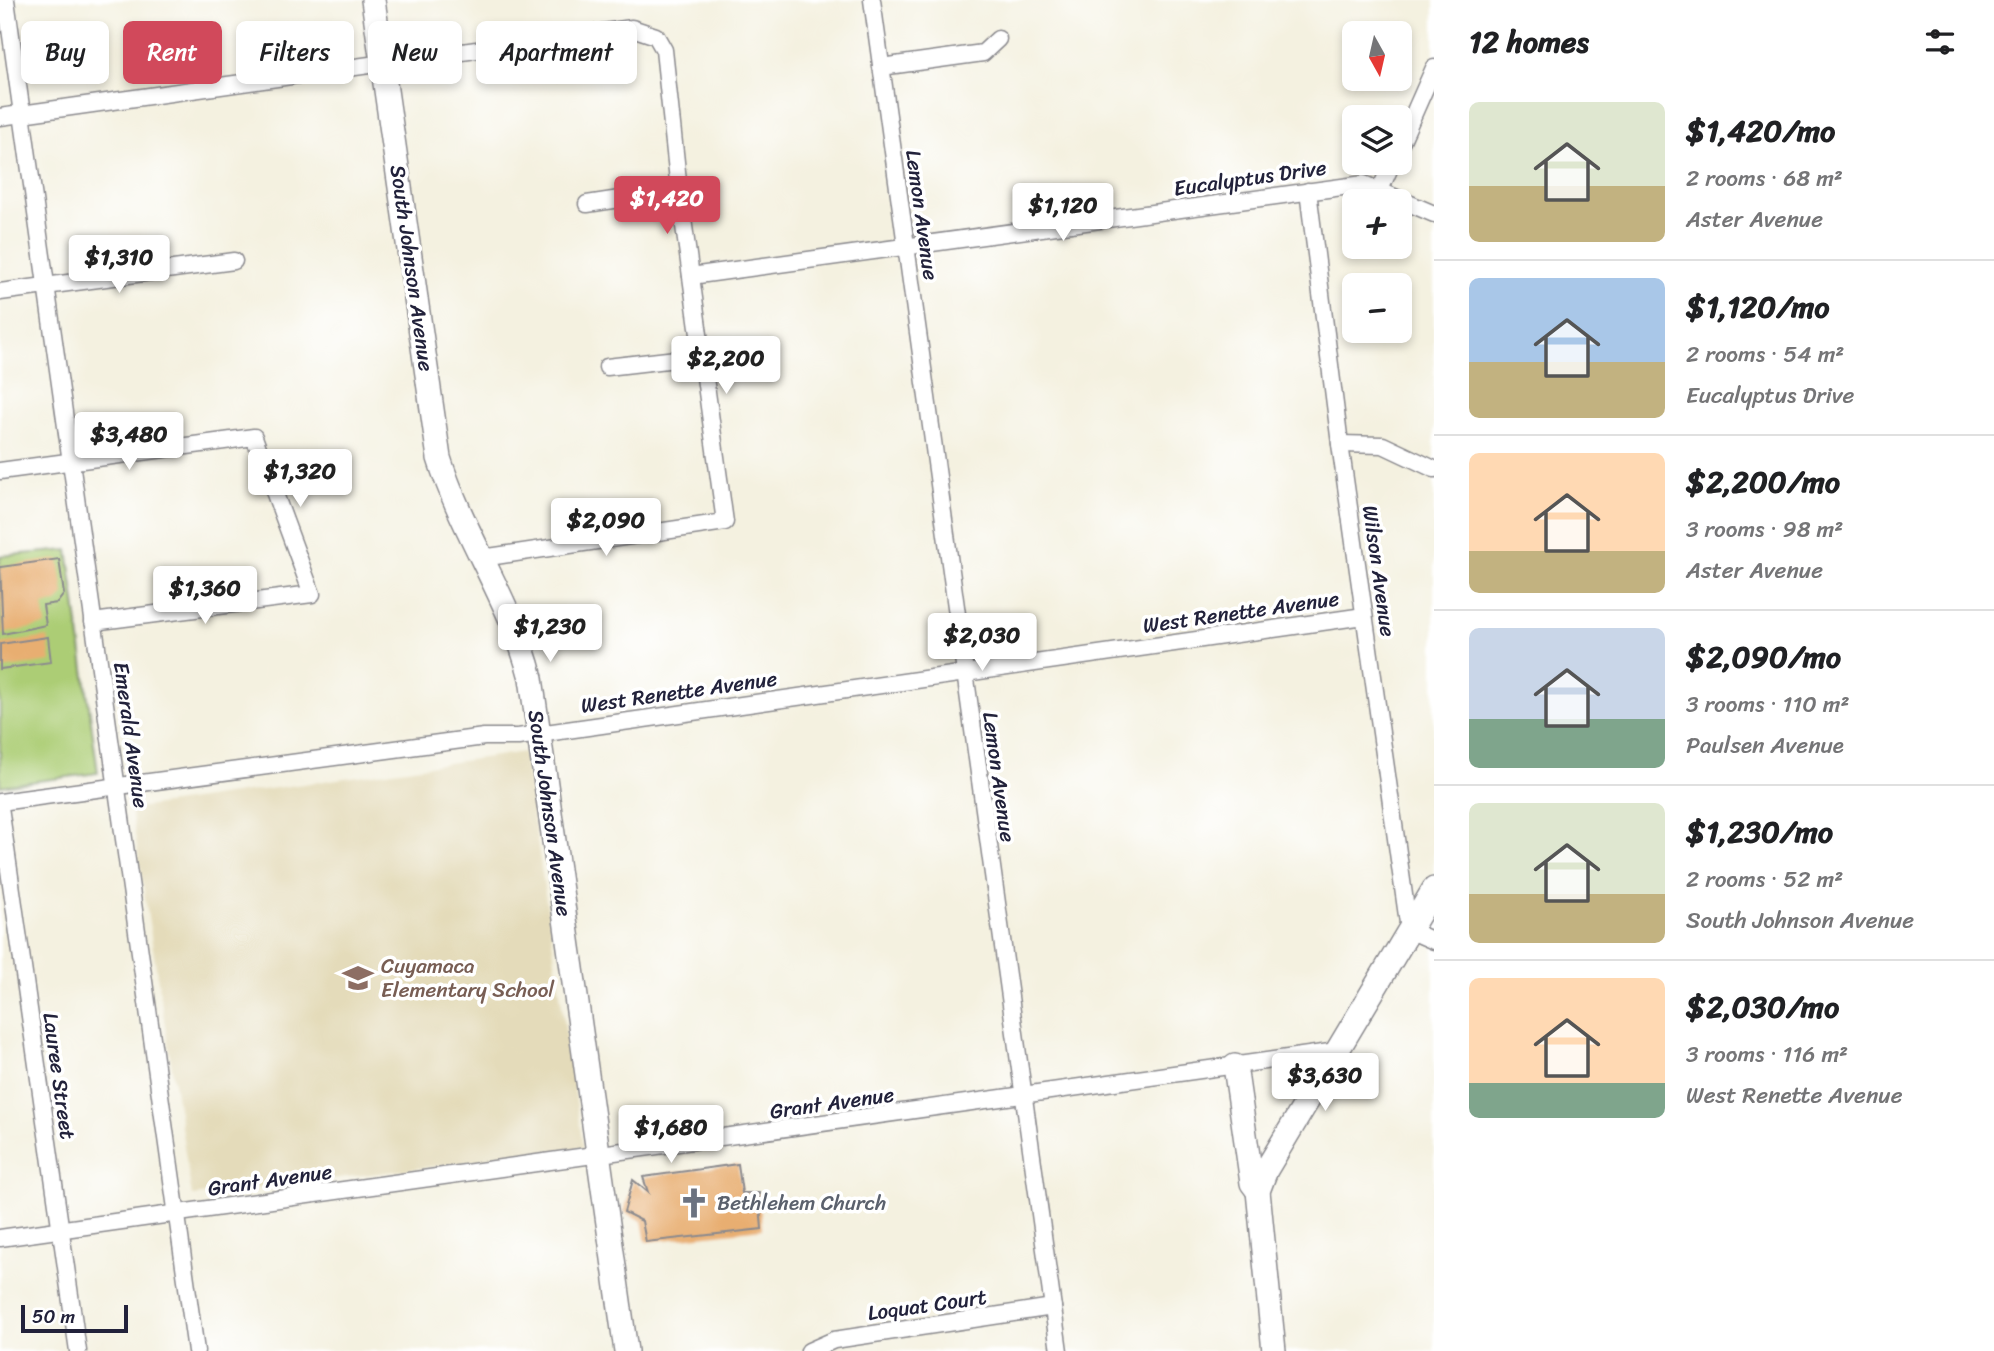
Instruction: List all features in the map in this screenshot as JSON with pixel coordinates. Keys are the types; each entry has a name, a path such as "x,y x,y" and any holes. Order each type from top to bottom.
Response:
{"street":[{"name":"Emerald Avenue","path":"6,0 197,1351"},
{"name":"South Johnson Avenue","path":"373,0 376,21"},
{"name":"Lemon Avenue","path":"872,0 1059,1351"},
{"path":"462,51 632,28 656,36 664,50 679,190 725,522 481,558"},
{"path":"881,67 983,53 998,39"},
{"path":"0,117 368,64"},
{"path":"1412,118 1434,68"},
{"name":"South Johnson Avenue","path":"384,84 439,458 450,494 521,641 539,734 626,1351"},
{"name":"Eucalyptus Drive","path":"691,276 1308,191 1364,184 1377,189"},
{"path":"587,204 679,190"},
{"name":"Wilson Avenue","path":"1308,191 1340,444 1409,930"},
{"name":"Eucalyptus Drive","path":"1412,204 1434,214"},
{"path":"0,292 234,261"},
{"path":"607,367 702,356"},
{"path":"0,471 254,437 312,594 93,621"},
{"path":"1340,444 1384,445 1434,469"},
{"name":"West Renette Avenue","path":"0,805 117,786 484,737 539,734 1364,616"},
{"name":"Lauree Street","path":"0,805 78,1351"},
{"path":"1274,1351 1259,1227 1258,1191 1266,1170 1434,888"},
{"path":"1409,930 1434,940"},
{"name":"Grant Avenue","path":"0,1238 598,1157 1337,1051"},
{"path":"1235,1066 1252,1183 1258,1191"},
{"name":"Loquat Court","path":"808,1351 834,1340 1053,1307"}],"shaded area":[{"name":"Cuyamaca Elementary School","path":"524,752 583,1148 192,1196 131,809"}],"green space":[{"path":"68,550 98,773 0,786 0,556"}],"building":[{"path":"59,559 64,594 57,603 43,605 46,625 3,634 0,567"},
{"path":"48,637 51,662 0,669 0,644"},
{"name":"Bethlehem Church","path":"738,1164 742,1193 759,1193 762,1229 646,1242 642,1221 624,1212 633,1180 648,1192 643,1177"}],"place":[{"name":"Cuyamaca Elementary School","path":"358,978"},
{"name":"Bethlehem Church","path":"694,1203"}]}
